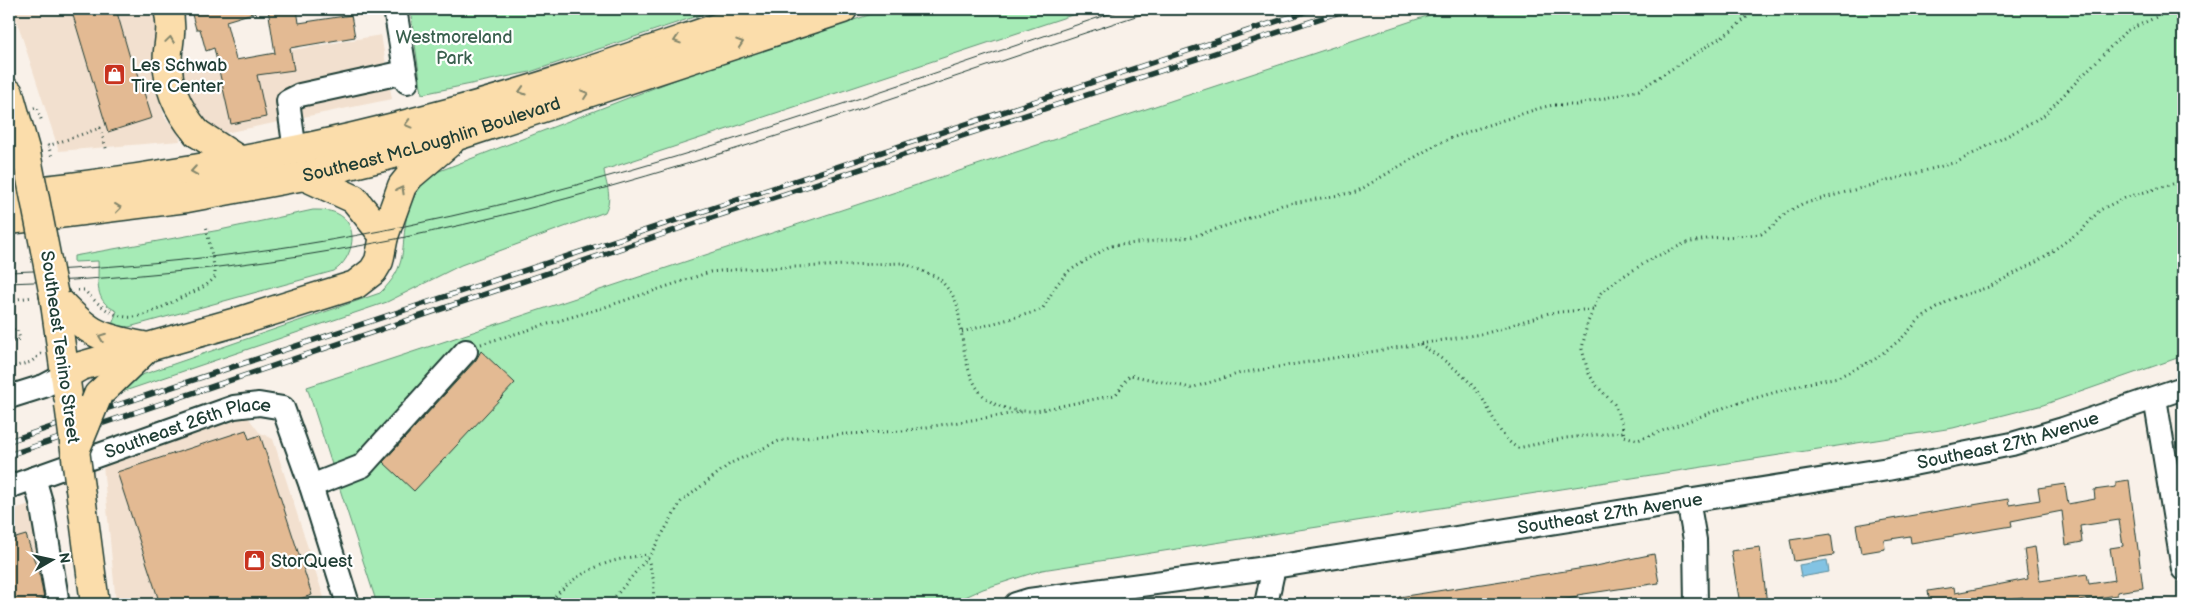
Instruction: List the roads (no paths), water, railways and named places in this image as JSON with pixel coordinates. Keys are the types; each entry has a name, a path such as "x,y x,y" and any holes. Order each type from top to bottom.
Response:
{"main road":[{"path":"168,9 171,24 168,64 169,82 175,101 184,117 197,133 242,162"},
{"name":"Southeast McLoughlin Boulevard","path":"9,220 158,203 299,164 773,9"},
{"name":"Southeast McLoughlin Boulevard","path":"9,194 118,182 242,162 299,164 457,136 843,9"},
{"name":"Southeast Tenino Street","path":"9,93 39,155 53,295 95,604"},
{"path":"65,375 81,366 355,285 373,271 379,261 384,236 402,186 410,176 457,136"},
{"path":"299,164 354,199 384,236"},
{"path":"53,295 79,323 98,336 149,347"},
{"path":"75,451 98,395 149,347"}],"street":[{"path":"299,164 288,101 300,95 406,77 395,9"},
{"path":"348,604 311,486 362,466 466,351"},
{"path":"9,397 44,386 65,375"},
{"name":"Southeast 27th Avenue","path":"1022,602 1274,567 1888,469 2012,444 2183,388"},
{"path":"2155,398 2183,569"},
{"name":"Southeast 26th Place","path":"9,487 234,407 259,404 283,408 311,486"},
{"path":"34,478 41,502 58,604"},
{"path":"1688,500 1695,540 1696,604"},
{"path":"1266,604 1274,567"}],"water":[{"path":"1827,560 1829,572 1801,577 1799,565"}],"tram line":[{"path":"9,272 158,262 257,251 356,236 497,206 678,156 768,128 1124,9"},
{"path":"9,283 75,280 205,269 335,250 463,225 607,187 765,140 1157,9"}],"railway":[{"path":"9,441 1314,9"},
{"path":"9,455 693,224 1349,9"}],"place":[{"name":"Les Schwab Tire Center","path":"115,75"},
{"name":"StorQuest","path":"255,561"}],"park label":[{"name":"Westmoreland Park","path":"454,47"}]}
